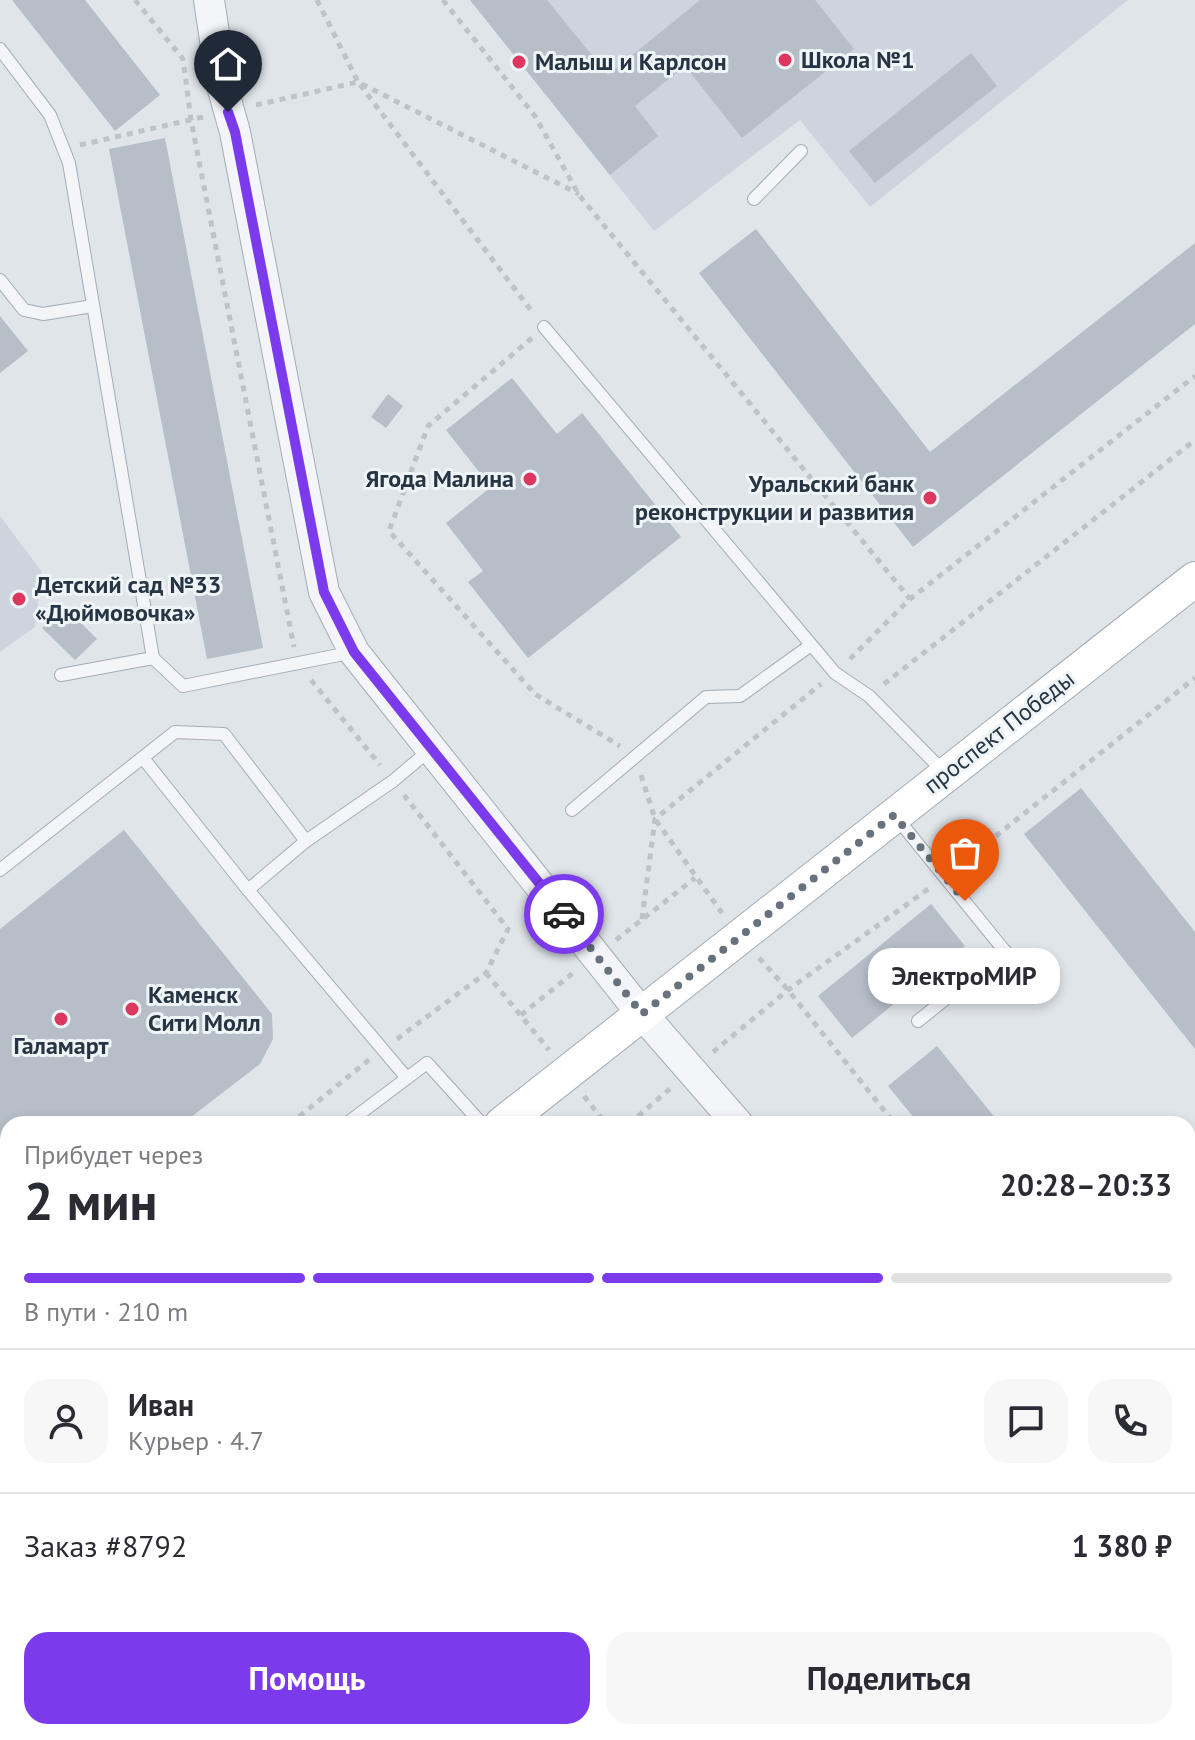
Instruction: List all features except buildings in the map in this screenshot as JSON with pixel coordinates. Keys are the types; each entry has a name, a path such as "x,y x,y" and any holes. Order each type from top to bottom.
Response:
{"main road":[{"name":"проспект Победы","path":"512,1116 1195,579"}],"street":[{"path":"209,0 228,112 235,132 324,592 354,652 642,1014 731,1116"}],"lane":[{"path":"0,49 50,115 69,163 153,658 183,686 354,652"},
{"path":"754,199 801,151"},
{"path":"0,280 24,310 43,314 93,306"},
{"path":"544,327 835,673 869,696 946,774"},
{"path":"572,810 706,697 740,696 811,645"},
{"path":"61,675 153,658"},
{"path":"0,870 175,732 224,734 306,841"},
{"path":"248,890 306,841 393,781 432,748"},
{"path":"143,758 248,890 406,1077"},
{"path":"894,815 1038,992"},
{"path":"918,1021 1005,951"},
{"path":"356,1116 427,1063 475,1116"}],"path":[{"path":"317,0 358,82 544,327 428,426 389,531 535,694 635,756 655,819 695,878 739,937 788,990 889,1116"},
{"path":"443,0 535,116 579,195 910,599"},
{"path":"64,151 82,144 358,82 579,195"},
{"path":"642,919 655,819 835,673 910,599 1195,376"},
{"path":"869,696 1195,440"},
{"path":"638,1116 788,990 945,877 1195,678"},
{"path":"521,1015 695,878"}],"shaded area":[{"name":"Школа №1","path":"470,0 1128,0 870,207 800,120 654,231"},
{"name":"Детский сад №33 «Дюймовочка»","path":"0,516 42,572 35,627 0,652"}],"way so far":[{"path":"564,914 642,1014 894,815 965,901"}],"place":[{"name":"Школа №1","path":"785,60"},
{"name":"Малыш и Карлсон","path":"519,62"},
{"name":"Ягода Малина","path":"530,479"},
{"name":"Уральский банк реконструкции и развития","path":"930,498"},
{"name":"Детский сад №33 «Дюймовочка»","path":"19,599"},
{"name":"ЭлектроМИР","path":"965,901"},
{"name":"Каменск Сити Молл","path":"132,1009"},
{"name":"Галамарт","path":"61,1019"}],"route":[{"path":"228,112 235,132 324,592 354,652 564,914"}]}
